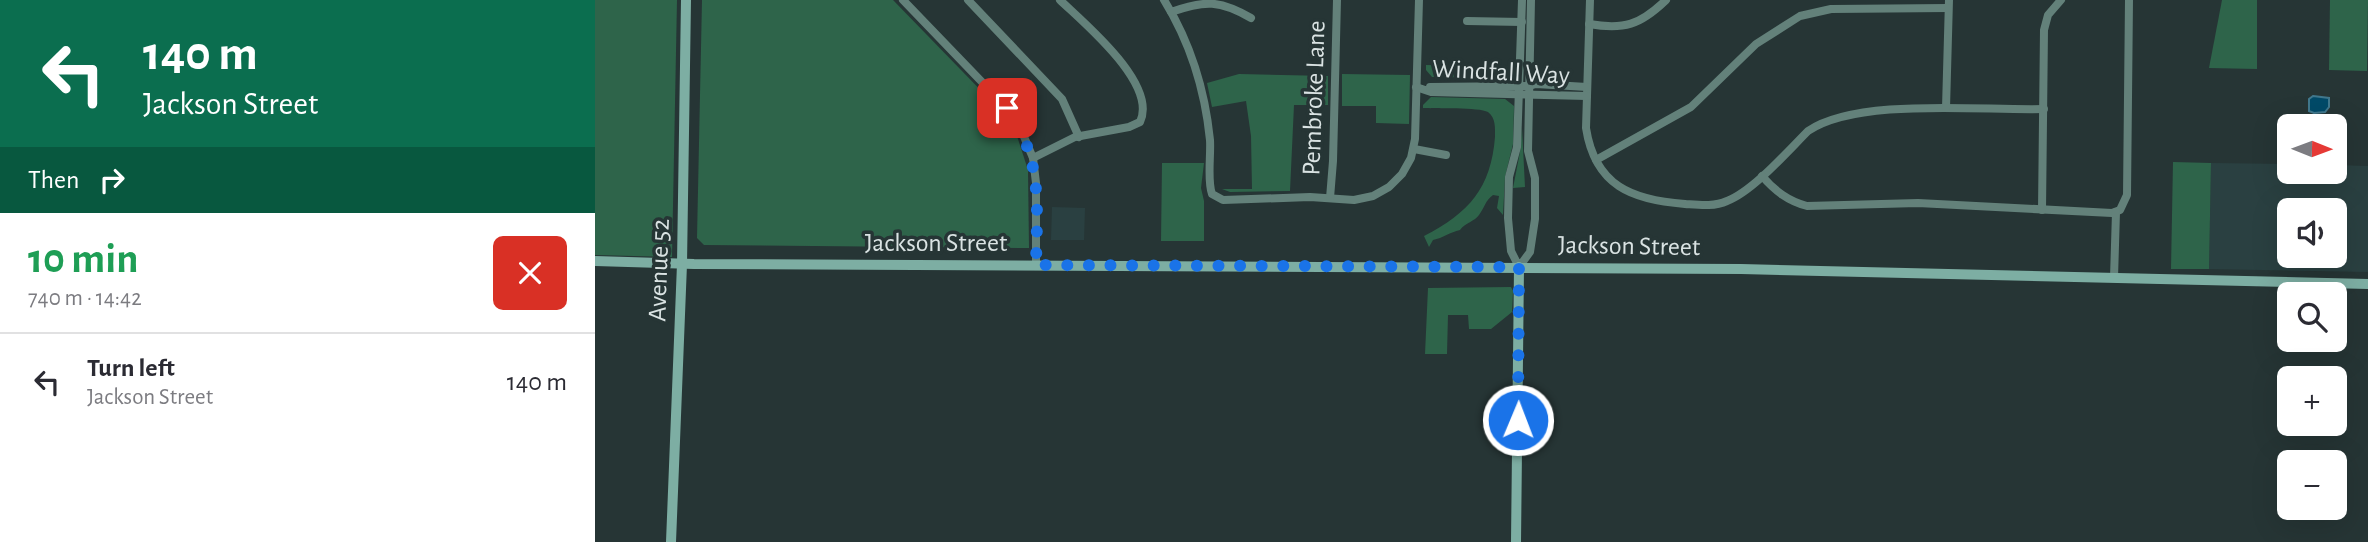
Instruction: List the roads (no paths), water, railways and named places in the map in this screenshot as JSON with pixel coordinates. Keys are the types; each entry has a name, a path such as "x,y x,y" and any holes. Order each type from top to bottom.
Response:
{"main road":[{"name":"Avenue 52","path":"671,542 682,264 686,0"},
{"name":"Jackson Street","path":"595,261 682,264 1741,269 2368,284"},
{"path":"1516,542 1519,267"}],"street":[{"path":"903,0 1007,108 1022,132 1033,158 1037,183 1036,265"},
{"path":"968,0 1062,99 1079,136"},
{"path":"1033,158 1079,136 1129,127 1140,122 1143,116 1143,103 1136,83 1110,49 1060,0"},
{"path":"1164,0 1186,44 1203,97 1211,155 1210,190 1215,197 1223,200 1354,200 1382,192 1402,174 1414,149 1419,0"},
{"name":"Pembroke Lane","path":"1330,198 1337,0"},
{"path":"1522,0 1524,90 1528,150 1535,178 1535,219 1530,252 1519,267 1511,251 1508,218 1509,177 1517,147 1524,90 1531,0"},
{"path":"1590,0 1587,136 1596,160 1601,171 1612,183 1628,192 1673,203 1709,205 1726,202 1740,195 1808,131 1831,119 1862,113 1946,108 2044,109"},
{"path":"1589,24 1611,28 1631,24 1651,14 1666,0"},
{"path":"2042,210 2044,30 2048,15 2061,0"},
{"path":"1762,176 1776,192 1807,206 1918,203 2116,212 2124,205 2127,195 2129,0"},
{"path":"1171,12 1198,3 1211,2 1223,4 1251,18"},
{"path":"1596,160 1691,107 1756,44 1800,16 1831,9 1949,4 1946,108"},
{"path":"1467,20 1521,22"},
{"name":"Windfall Way","path":"1416,87 1431,92 1587,91"},
{"path":"1414,149 1446,155"},
{"path":"2114,278 2116,212"}],"water":[{"path":"2313,96 2329,98 2329,107 2325,112 2309,111 2309,99"}]}
